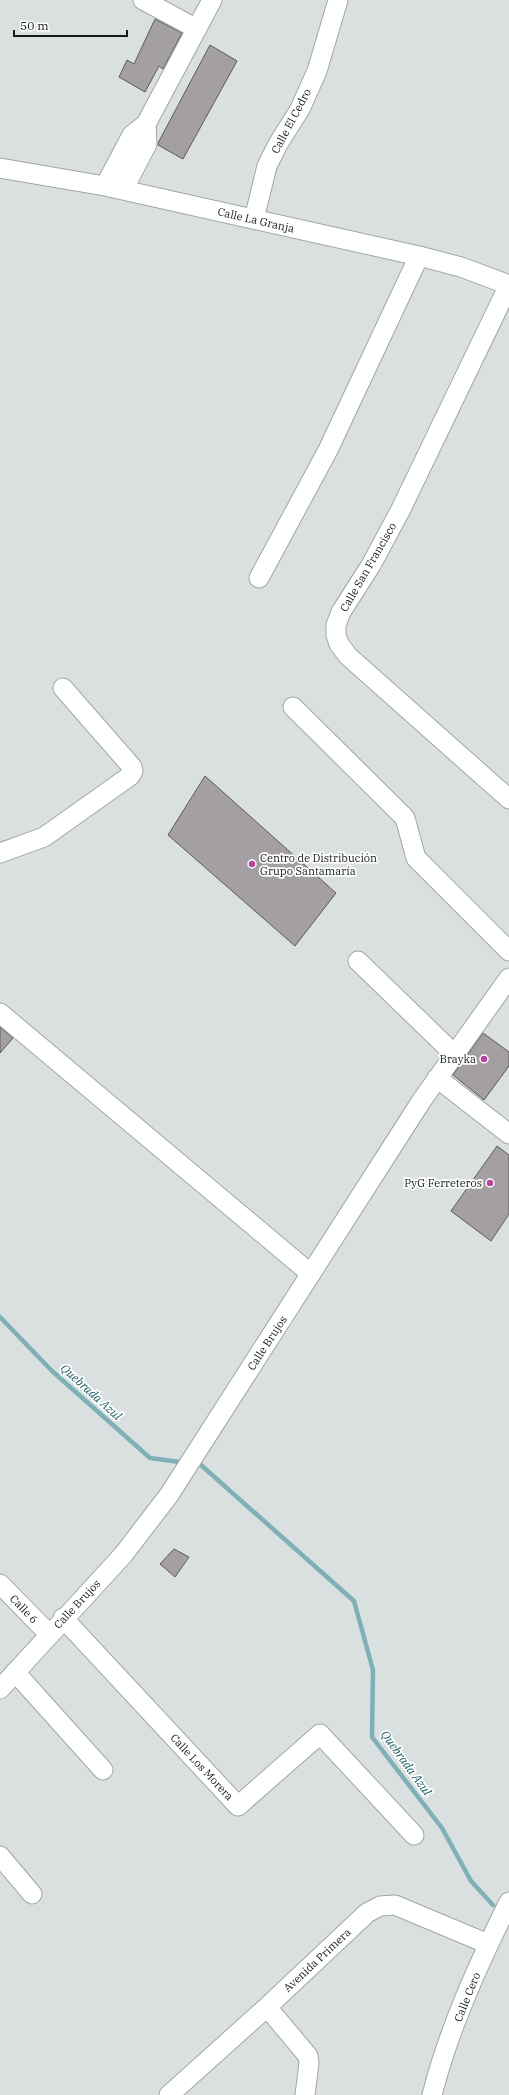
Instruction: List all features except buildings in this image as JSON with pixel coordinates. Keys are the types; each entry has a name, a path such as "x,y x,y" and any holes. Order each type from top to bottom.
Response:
{"street":[{"path":"143,0 197,29"},
{"path":"114,188 132,135 146,124 212,0"},
{"name":"Calle El Cedro","path":"254,219 267,166 278,144 300,109 317,71 338,0"},
{"name":"Calle La Granja","path":"0,168 114,188 418,256 462,267 509,285"},
{"path":"259,578 328,450 418,256"},
{"name":"Calle San Francisco","path":"509,285 401,509 371,565 341,612 336,630 339,644 348,656 509,800"},
{"path":"0,853 44,837 130,776 133,771 132,767 63,688"},
{"path":"293,707 405,818 416,858 509,951"},
{"path":"358,961 454,1054"},
{"name":"Calle Brujos","path":"0,1689 48,1634 123,1556 169,1495 437,1078 509,978"},
{"path":"0,1012 312,1274"},
{"path":"437,1078 509,1134"},
{"name":"Calle 6","path":"0,1584 48,1634"},
{"name":"Calle Los Morera","path":"64,1618 238,1806 320,1734 414,1835"},
{"path":"15,1672 103,1770"},
{"path":"0,1856 32,1894"},
{"name":"Calle Cero","path":"432,2095 457,2021 488,1944 509,1902"},
{"name":"Avenida Primera","path":"169,2095 267,2007 367,1913 380,1906 395,1904 488,1944"},
{"path":"267,2007 308,2056 306,2095"}],"waterway":[{"name":"Quebrada Azul","path":"0,1317 52,1371 150,1458 180,1462"},
{"name":"Quebrada Azul","path":"201,1465 354,1601 373,1670 372,1737 442,1828 471,1881 493,1905"}],"place":[{"name":"Centro de Distribución Grupo Santamaría","path":"252,864"},
{"name":"Brayka","path":"484,1059"},
{"name":"PyG Ferreteros","path":"490,1183"}]}
